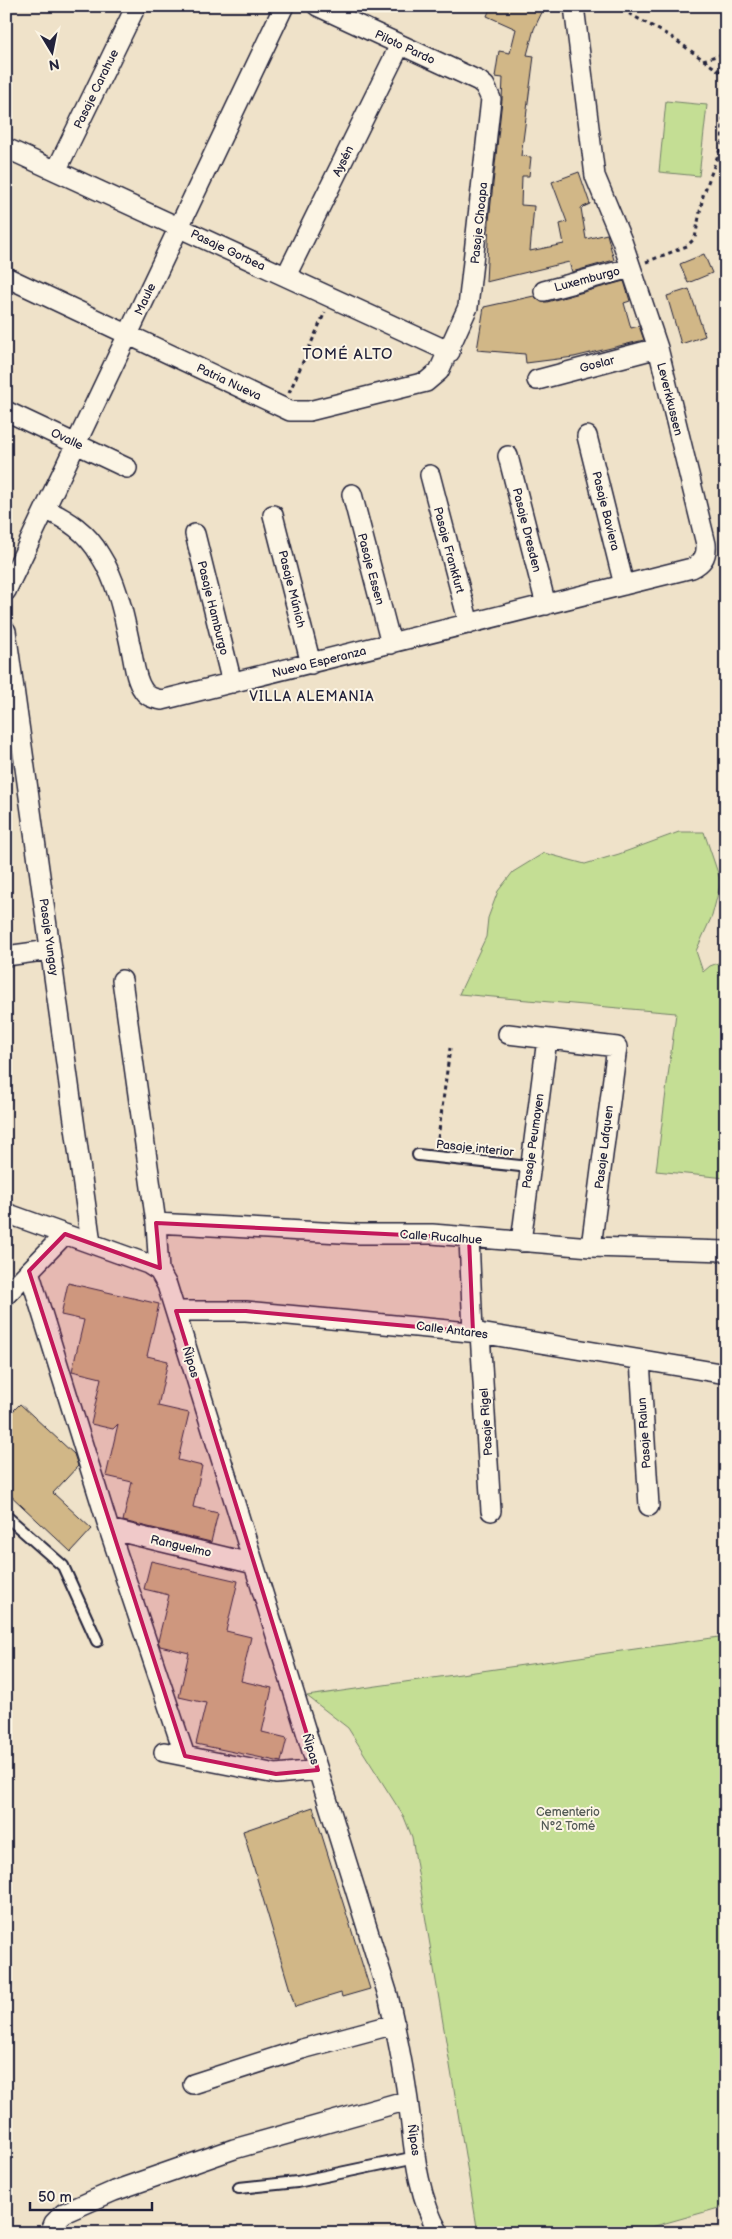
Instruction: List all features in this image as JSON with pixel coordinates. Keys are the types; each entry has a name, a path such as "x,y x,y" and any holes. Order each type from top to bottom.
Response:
{"street":[{"name":"Pasaje Carahue","path":"56,171 136,6"},
{"name":"Maule","path":"6,591 284,6"},
{"name":"Piloto Pardo","path":"317,6 479,81 489,92"},
{"name":"Leverkkussen","path":"574,6 595,176 622,241 658,348 706,544 703,560"},
{"name":"Aysén","path":"286,276 400,45"},
{"name":"Pasaje Choapa","path":"450,352 464,319 471,294 492,106 489,92"},
{"name":"Pasaje Gorbea","path":"6,148 450,352"},
{"name":"Luxemburgo","path":"544,291 630,268"},
{"name":"Patria Nueva","path":"6,277 283,408 296,412 309,411 426,382 436,374 450,352"},
{"name":"Goslar","path":"537,380 658,348"},
{"name":"Ovalle","path":"6,411 127,468"},
{"name":"Pasaje Baviera","path":"587,436 624,585"},
{"name":"Pasaje Dresden","path":"508,456 546,605"},
{"name":"Pasaje Frankfurt","path":"430,475 469,624"},
{"name":"Pasaje Essen","path":"352,494 391,644"},
{"name":"Nueva Esperanza","path":"45,509 76,527 86,536 103,560 121,608 140,684 148,695 155,699 170,699 692,568 703,560"},
{"name":"Pasaje Múnich","path":"273,515 311,664"},
{"name":"Pasaje Hamburgo","path":"195,534 232,683"},
{"name":"Pasaje Yungay","path":"6,631 91,1243"},
{"path":"6,956 50,950"},
{"path":"122,980 156,1224 159,1271"},
{"path":"508,1034 547,1039"},
{"name":"Pasaje Lafquen","path":"547,1039 617,1047 591,1247"},
{"name":"Pasaje Peumayen","path":"521,1242 529,1167 547,1039"},
{"path":"6,1213 148,1264 159,1271"},
{"name":"Calle Rucalhue","path":"156,1224 358,1234 432,1234 591,1247 726,1251"},
{"path":"6,1295 66,1234"},
{"path":"469,1238 477,1333"},
{"path":"29,1271 109,1529 185,1756"},
{"name":"Ñipas","path":"159,1271 167,1285 176,1311 395,2024 416,2157 424,2199 433,2231"},
{"name":"Calle Antares","path":"176,1311 246,1311 477,1333 726,1374"},
{"name":"Pasaje Rigel","path":"477,1333 491,1511"},
{"name":"Pasaje Ralun","path":"640,1360 649,1506"},
{"name":"Ranguelmo","path":"109,1529 254,1564"},
{"path":"164,1752 276,1774 318,1770"},
{"path":"193,2084 302,2049 395,2024"},
{"path":"50,2233 54,2223 64,2213 114,2191 234,2149 408,2100"}],"lane":[{"name":"Pasaje interior","path":"418,1155 529,1167"},
{"path":"6,1516 63,1566 97,1642"},
{"path":"239,2188 297,2182 416,2157"}],"path":[{"path":"615,6 670,36 726,76 722,144 703,196 695,238 687,246 630,268"},
{"path":"703,61 726,53"},
{"path":"283,408 332,298"},
{"path":"435,1156 450,1048"}],"highlighted area":[{"path":"156,1223 469,1238 473,1332 246,1311 176,1311 318,1770 276,1774 185,1756 29,1271 65,1234 160,1268"}],"green space":[{"path":"666,101 707,105 699,176 659,172"},
{"path":"679,832 704,832 721,882 712,916 696,951 703,972 710,966 726,960 726,1178 656,1171 676,1013 459,994 486,937 488,918 498,891 513,872 544,853 585,864"},
{"name":"Cementerio N°2 Tomé","path":"726,1636 726,2206 630,2233 478,2233 412,1837 404,1817 348,1728 307,1696"}],"building":[{"path":"491,6 545,6 534,29 527,55 534,56 521,156 531,157 529,176 522,176 521,205 534,206 530,251 564,244 560,224 567,222 552,182 579,172 590,204 581,208 586,239 607,234 614,260 572,272 569,262 486,282 489,221 503,78 495,77 499,51 510,53 516,29 487,16"},
{"path":"704,254 712,273 688,283 680,264"},
{"path":"624,281 630,301 624,303 631,328 639,326 644,340 574,357 526,363 525,354 477,350 484,307 534,296 541,302 547,302"},
{"path":"689,289 705,336 681,344 667,296"},
{"path":"68,1283 159,1304 147,1356 168,1361 158,1406 189,1413 178,1460 202,1466 193,1507 218,1513 211,1542 123,1521 132,1482 106,1476 118,1424 113,1429 91,1424 101,1378 72,1371 84,1320 61,1315"},
{"path":"20,1404 74,1454 78,1466 53,1493 92,1529 71,1552 6,1491 6,1418"},
{"path":"151,1561 238,1581 226,1631 251,1637 241,1681 272,1688 262,1732 287,1738 281,1762 196,1744 206,1703 179,1697 189,1653 160,1646 158,1641 169,1595 144,1589"},
{"path":"313,1807 370,1989 342,1997 341,1993 295,2007 243,1831"}],"district":[{"name":"TOMÉ ALTO","path":"348,354"},
{"name":"VILLA ALEMANIA","path":"312,696"}]}
